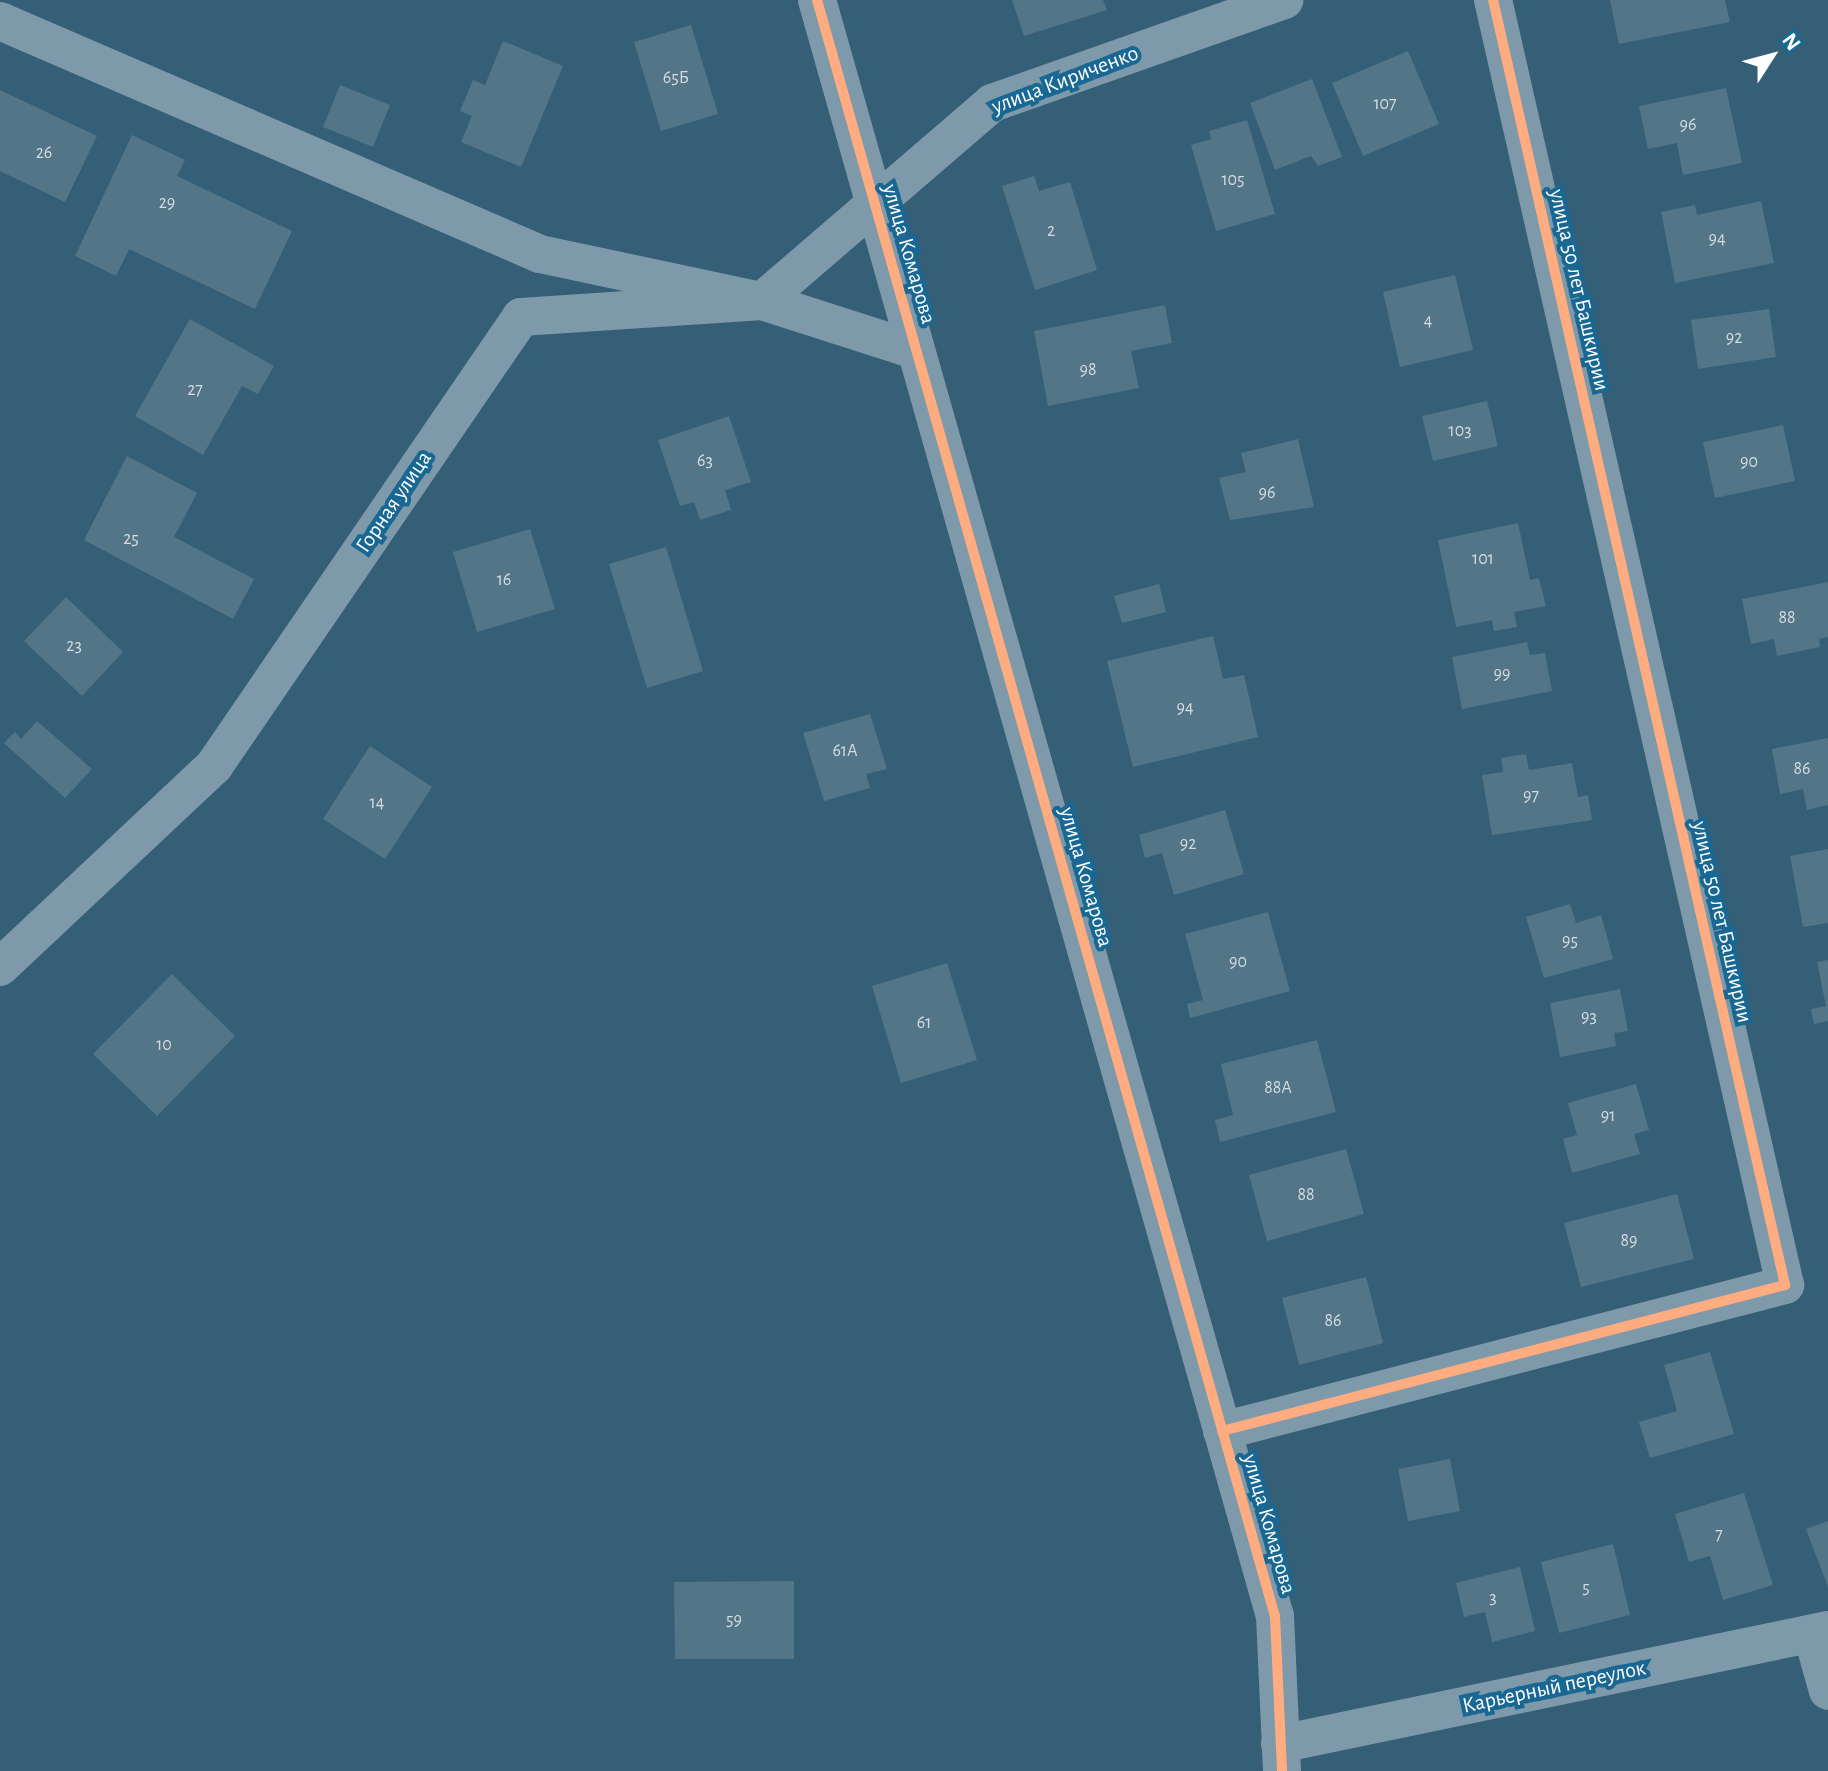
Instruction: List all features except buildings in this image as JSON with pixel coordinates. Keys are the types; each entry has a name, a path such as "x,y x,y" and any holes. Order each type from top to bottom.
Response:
{"street":[{"name":"улица Комарова","path":"817,0 1275,1616 1281,1758"},
{"name":"улица Кириченко","path":"874,206 992,103 1284,0"},
{"name":"улица 50 лет Башкирии","path":"1222,1431 1785,1285 1493,0"},
{"path":"0,21 540,254 762,301 915,350"},
{"path":"762,301 874,206"},
{"name":"Горная улица","path":"0,967 214,766 521,317 762,301"},
{"path":"1820,1632 1828,1691"},
{"name":"Карьерный переулок","path":"1281,1758 1820,1632"}],"cycle path":[{"path":"817,0 1275,1616 1282,1771"},
{"path":"1222,1431 1785,1285 1493,0"}]}
